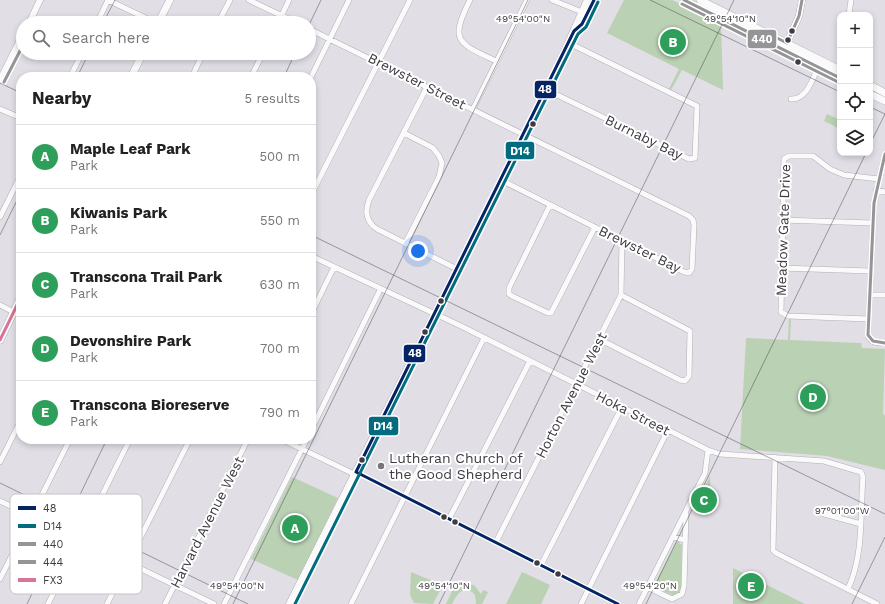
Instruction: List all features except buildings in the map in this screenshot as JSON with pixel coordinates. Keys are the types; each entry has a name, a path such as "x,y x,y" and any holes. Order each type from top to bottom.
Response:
{"main road":[{"path":"161,16 170,0"},
{"path":"684,0 784,50 819,64 837,69"},
{"path":"700,0 787,43 837,76"},
{"path":"134,72 140,60"},
{"path":"873,87 885,93"},
{"path":"873,95 885,101"},
{"path":"0,340 16,308"}],"street":[{"path":"32,16 40,0"},
{"path":"100,16 108,0 142,16"},
{"path":"222,16 230,0"},
{"path":"249,0 281,16 289,0"},
{"path":"314,72 349,0"},
{"path":"316,185 410,0"},
{"path":"470,0 459,22 459,35 464,44 469,48 496,61"},
{"path":"473,109 527,0"},
{"path":"552,0 582,12"},
{"path":"289,604 547,90 587,0"},
{"path":"574,31 582,24 594,0"},
{"path":"784,50 799,16 802,0"},
{"path":"849,12 851,0"},
{"name":"Brewster Street","path":"316,32 379,62 524,135"},
{"name":"Burnaby Bay","path":"547,90 689,159 695,158 697,106 569,43"},
{"path":"0,80 16,48"},
{"path":"72,72 78,60"},
{"path":"194,72 200,60"},
{"path":"254,72 260,60"},
{"path":"791,99 797,100 804,95 819,64"},
{"path":"427,87 370,200 367,214 373,226 405,244 457,269"},
{"path":"0,108 16,116"},
{"path":"404,133 433,148 442,163 439,176 405,244"},
{"name":"Brewster Bay","path":"501,180 684,272 689,273 692,269 694,225 693,220 689,216 524,135"},
{"path":"885,154 876,190 872,223 869,319 870,340 885,343"},
{"name":"Meadow Gate Drive","path":"869,319 783,314 780,305 784,162 786,157 813,156 830,169 844,175 879,179"},
{"path":"0,217 16,185"},
{"path":"876,190 885,192"},
{"path":"550,205 509,288 509,294 512,296 551,313 594,227"},
{"path":"782,220 872,223"},
{"name":"Horton Avenue West","path":"496,542 621,295 622,241"},
{"name":"Hoka Street","path":"316,258 484,338 708,450 720,454 824,461 861,472 863,477 858,560 848,589"},
{"path":"316,304 334,267"},
{"path":"781,268 870,271"},
{"path":"316,420 380,290"},
{"path":"599,339 680,380 685,381 690,376 690,331 621,295"},
{"path":"870,295 885,295"},
{"path":"0,305 14,312"},
{"path":"351,604 484,338"},
{"path":"449,519 530,361"},
{"path":"541,565 622,407"},
{"path":"0,462 16,430"},
{"path":"581,604 668,430"},
{"path":"43,494 68,444"},
{"path":"103,494 128,444"},
{"path":"142,534 187,444"},
{"name":"Harvard Avenue West","path":"165,604 246,444"},
{"path":"292,444 355,473 496,542 618,604"},
{"path":"224,604 304,444"},
{"path":"639,604 705,473 708,450"},
{"path":"775,457 773,550 776,554 877,604"},
{"path":"0,501 10,506"},
{"path":"647,587 672,599 682,594 684,586 686,510"},
{"path":"824,514 861,524"},
{"path":"673,536 685,540"},
{"path":"0,579 10,559"},
{"path":"142,569 214,604"},
{"path":"48,604 53,594"},
{"path":"107,604 112,594"}],"green space":[{"path":"624,0 672,0 721,24 723,90 682,70 671,90 669,89 679,69 607,33"},
{"path":"827,114 837,119 837,128 824,121"},
{"path":"789,319 791,319 790,340 861,343 862,348 885,349 883,414 885,415 885,470 827,456 740,449 746,338 788,340"},
{"path":"710,476 711,509 694,509"},
{"path":"292,477 338,498 298,580 251,559"},
{"path":"677,541 682,545 681,589 675,596 653,587"},
{"path":"733,568 805,604 733,604"},
{"path":"411,572 440,584 442,587 433,604 414,603 410,595"},
{"path":"522,572 550,585 541,604 506,604"},
{"path":"463,584 474,585 481,594 483,590 488,592 482,604 476,604 475,595 467,590 464,590 461,591 452,604 446,604 453,589"}],"transit line":[{"name":"48","path":"356,472 574,31 582,24 594,0"},
{"name":"440","path":"684,0 837,76"},
{"name":"440","path":"771,35 787,43 799,16 802,0"},
{"name":"D14","path":"295,604 578,34 586,27 598,2"},
{"name":"444","path":"682,4 837,82"},
{"name":"444","path":"4,82 16,59"},
{"name":"440","path":"885,154 874,203 868,335 873,341 885,343"},
{"name":"FX3","path":"0,340 16,307"},
{"name":"48","path":"356,472 618,604"}],"place":[{"name":"Kiwanis Park","path":"673,42"},
{"name":"Devonshire Park","path":"813,397"},
{"name":"Lutheran Church of the Good Shepherd","path":"381,466"},
{"name":"Transcona Trail Park","path":"704,500"},
{"name":"Maple Leaf Park","path":"295,528"},
{"name":"Transcona Bioreserve","path":"751,586"}]}
